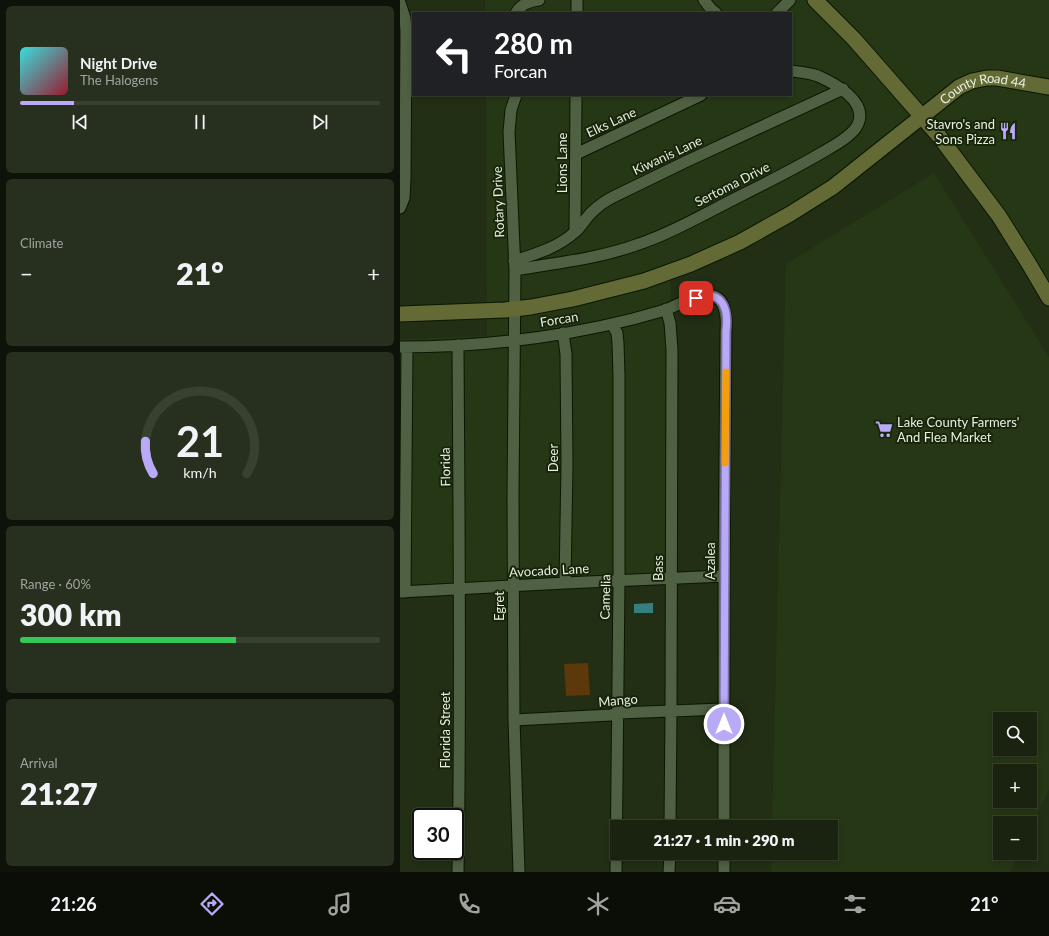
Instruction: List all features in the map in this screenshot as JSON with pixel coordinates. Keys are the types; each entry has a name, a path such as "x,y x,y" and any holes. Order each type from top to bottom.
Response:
{"main road":[{"path":"815,0 854,39 939,136 999,216 1030,264 1049,298"},
{"name":"County Road 44","path":"400,314 531,307 573,299 644,281 691,264 740,242 790,214 833,187 959,87 972,81 997,78 1049,87"}],"street":[{"path":"517,12 524,4 530,1 539,0"},
{"path":"577,0 577,12"},
{"path":"704,0 715,12"},
{"path":"778,12 790,0"},
{"path":"400,3 405,18 406,31 406,179 404,198 400,208"},
{"name":"Sertoma Drive","path":"514,265 588,257 636,246 665,234 796,167 839,142 858,126 860,113 858,106 843,89 816,76 792,71"},
{"name":"Kiwanis Lane","path":"514,265 555,246 576,232 591,213 613,196 843,89"},
{"name":"Rotary Drive","path":"514,308 514,265 509,132 511,110 516,96"},
{"name":"Lions Lane","path":"576,96 576,232"},
{"name":"Elks Lane","path":"576,154 699,96"},
{"name":"Forcan","path":"403,347 458,345 514,340 563,333 642,317 704,295 713,295 718,298"},
{"name":"Azalea","path":"718,298 722,302 727,323 724,576 724,820"},
{"name":"Egret","path":"514,308 512,496 514,720 519,872"},
{"name":"Bass","path":"666,309 670,323 672,350 670,820"},
{"name":"Camelia","path":"612,324 617,333 618,343 619,581 616,872"},
{"name":"Deer","path":"563,333 566,354 567,465 565,583"},
{"name":"Florida","path":"458,345 460,589"},
{"path":"403,347 403,592"},
{"name":"Avocado Lane","path":"403,592 724,576"},
{"name":"Florida Street","path":"458,872 460,589"},
{"name":"Mango","path":"514,720 611,715 618,713 724,709"},
{"path":"669,872 670,860"},
{"path":"724,860 724,872"}],"shaded area":[{"path":"485,0 806,0 850,43 914,115 830,182 737,236 689,258 642,275 572,293 530,301 487,304 486,96 792,96 792,12 485,12"},
{"path":"823,0 1049,0 1049,81 998,72 922,108"},
{"path":"988,84 1049,93 1049,287 1026,244 1006,213 930,116 962,92"},
{"path":"934,173 1049,357 1049,789 1036,816 993,816 993,860 1016,860 1010,872 771,872 772,860 838,860 838,820 772,820 786,264"},
{"path":"671,279 669,581 400,597 400,339 487,336 487,317"},
{"path":"588,663 590,695 566,696 564,664"}],"water":[{"path":"653,603 653,613 634,613 634,604"}],"slow traffic":[{"path":"725,463 726,372"}],"place":[{"name":"Stavro's and Sons Pizza","path":"1008,131"},
{"name":"Lake County Farmers' And Flea Market","path":"884,429"}],"route":[{"path":"696,298 704,295 713,295 718,298 722,302 727,323 725,423 724,724"}]}
